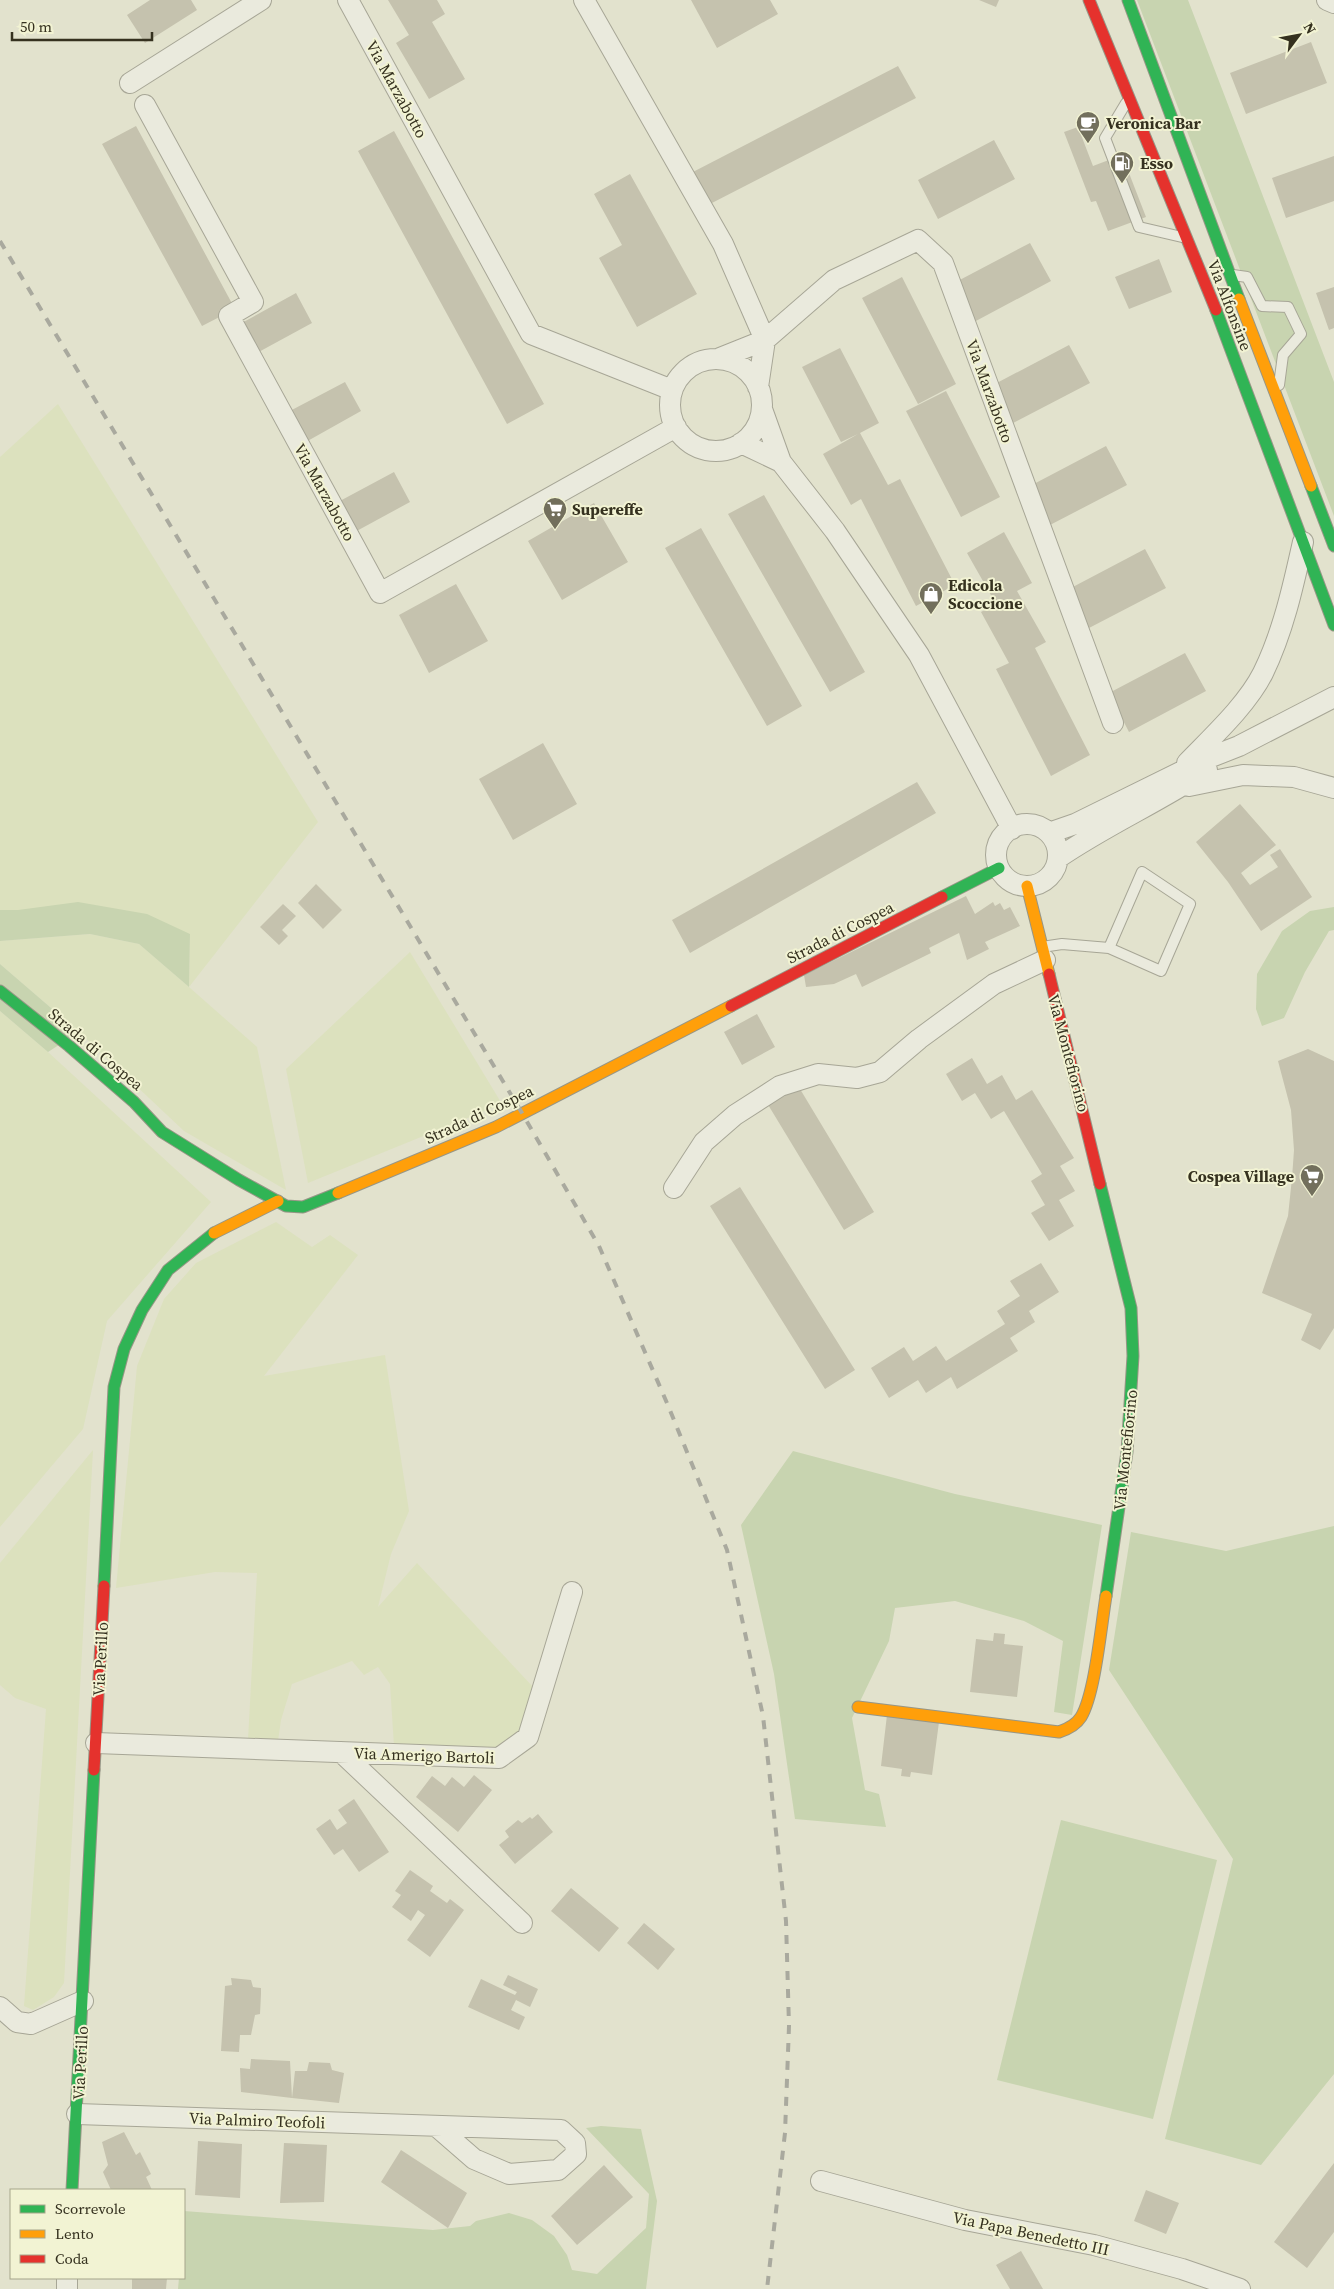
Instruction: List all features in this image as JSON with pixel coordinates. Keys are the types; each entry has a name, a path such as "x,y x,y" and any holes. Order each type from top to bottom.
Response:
{"street":[{"path":"130,83 261,0"},
{"name":"Via Marzabotto","path":"348,0 531,334 672,390 679,376 690,366 705,359 720,358 765,340 834,280 918,240 943,263 1112,723"},
{"path":"584,0 723,244 765,340 758,387"},
{"name":"Via Alfonsine","path":"1089,0 1186,238 1334,625"},
{"name":"Via Alfonsine","path":"1128,0 1229,274 1334,546"},
{"name":"Via Marzabotto","path":"145,105 253,302 229,316 380,592 676,427"},
{"path":"720,358 734,362 747,370 758,387 761,395 762,409 781,462 835,531 919,655 1012,829"},
{"path":"672,390 670,409 676,427 685,439 698,447 712,451 727,449 741,444 751,434 758,422 762,409"},
{"path":"741,444 781,462"},
{"path":"1309,483 1334,519"},
{"path":"1178,781 1227,723 1262,674 1291,598 1303,542"},
{"path":"1058,858 1178,781 1239,746 1334,697"},
{"path":"1049,833 1178,781 1243,774 1294,777 1334,788"},
{"path":"1035,825 1049,833 1056,844 1058,858 1052,875 1045,881 1027,886 1011,882 1000,868 997,851 1000,842 1012,829 1019,826 1035,825"},
{"name":"Strada di Cospea","path":"0,991 126,1096 162,1132 286,1206 303,1207 496,1127 1000,868"},
{"name":"Via Montefiorino","path":"858,1708 1059,1732 1073,1728 1083,1713 1090,1689 1120,1510 1134,1353 1131,1308 1027,886"},
{"path":"674,1188 704,1142 735,1115 780,1086 818,1074 857,1078 880,1072 919,1039 994,984 1043,953"},
{"name":"Via Perillo","path":"72,2189 114,1387 124,1348 142,1310 168,1270 208,1236 278,1201"},
{"name":"Via Amerigo Bartoli","path":"96,1743 499,1758 528,1737 572,1592"},
{"name":"Via Amerigo Bartoli","path":"340,1752 522,1923"},
{"path":"0,2007 17,2022 31,2024 83,2001"},
{"name":"Via Palmiro Teofoli","path":"77,2114 561,2130 575,2142 576,2154 558,2170 509,2174 474,2159 436,2126"},
{"name":"Via Papa Benedetto III","path":"821,2181 965,2220 1094,2245 1182,2269 1240,2289"}],"lane":[{"path":"1129,98 1105,138 1139,227 1186,238"},
{"path":"1229,274 1247,277 1262,306 1288,307 1301,334 1284,355 1277,401"},
{"path":"1043,953 1062,944 1109,948 1161,971 1190,904 1142,872 1109,948"}],"green space":[{"path":"1137,0 1188,0 1334,382 1334,516"},
{"path":"58,404 318,822 189,987 190,934 0,910 0,457"},
{"path":"78,902 147,914 190,934 189,987 139,944 90,934 0,941 0,910 18,910"},
{"path":"1334,907 1334,930 1329,931 1305,972 1284,1018 1262,1026 1256,1009 1257,974 1282,931 1310,911"},
{"path":"90,934 139,944 257,1047 286,1190 184,1131 79,1032 0,964 0,941"},
{"path":"410,952 502,1104 308,1183 286,1069"},
{"path":"0,964 79,1032 48,1052 0,1011"},
{"path":"0,1011 48,1052 211,1202 107,1321 83,1429 0,1527"},
{"path":"276,1222 312,1247 330,1235 358,1255 264,1376 385,1355 409,1511 391,1554 378,1607 417,1563 534,1688 520,1731 494,1750 394,1746 390,1684 378,1667 364,1675 352,1661 292,1684 281,1720 278,1741 248,1740 257,1573 215,1572 116,1588 137,1366 164,1299 196,1263"},
{"path":"93,1450 64,1983 54,1997 33,2010 24,2006 46,1709 15,1698 0,1685 0,1563"},
{"path":"793,1451 955,1494 1102,1525 1072,1715 1054,1712 1063,1641 1024,1621 955,1601 895,1608 889,1641 852,1718 865,1790 879,1794 886,1827 795,1819 774,1674 741,1525"},
{"path":"1334,1526 1334,2074 1261,2165 1165,2139 1233,1859 1109,1670 1131,1532 1226,1551"},
{"path":"1061,1820 1217,1860 1153,2119 997,2080"},
{"path":"601,2126 641,2129 657,2201 646,2289 178,2289 179,2279 185,2279 185,2211 433,2230 470,2226 476,2221 509,2213 532,2220 554,2236 567,2255 572,2270 597,2274 646,2228 649,2194 586,2128"}],"building":[{"path":"150,0 191,0 197,10 145,43 127,15"},
{"path":"388,0 437,0 445,14 432,22 465,79 429,99 396,43 409,35"},
{"path":"691,0 770,0 778,14 717,48"},
{"path":"979,0 999,0 996,7"},
{"path":"1311,42 1327,83 1246,114 1230,73"},
{"path":"898,66 916,98 708,205 691,173"},
{"path":"136,126 235,309 202,326 102,144"},
{"path":"1078,127 1093,166 1122,155 1146,217 1108,231 1096,201 1091,202 1064,132"},
{"path":"394,131 544,404 507,424 358,151"},
{"path":"994,140 1015,179 938,219 918,180"},
{"path":"1334,156 1334,201 1286,218 1272,178"},
{"path":"630,174 697,294 637,327 599,258 622,245 594,194"},
{"path":"1030,243 1051,281 974,322 954,283"},
{"path":"1159,259 1172,292 1129,309 1115,277"},
{"path":"902,277 956,384 918,404 862,298"},
{"path":"1334,287 1334,328 1329,330 1316,293"},
{"path":"296,293 312,323 255,354 240,324"},
{"path":"1069,345 1090,383 1013,423 993,385"},
{"path":"840,348 879,423 860,433 888,485 900,479 955,585 916,606 861,499 851,505 823,454 858,434 841,442 802,367"},
{"path":"345,382 361,411 304,443 288,412"},
{"path":"946,391 1000,497 961,517 906,411"},
{"path":"1106,446 1127,485 1050,525 1030,486"},
{"path":"394,472 410,502 353,533 338,502"},
{"path":"764,495 865,672 830,692 728,514"},
{"path":"594,503 628,562 562,600 528,541"},
{"path":"701,528 802,706 767,726 665,548"},
{"path":"1004,532 1032,583 1017,591 1046,642 1035,648 1090,755 1051,776 996,669 1009,663 981,612 996,604 967,553"},
{"path":"1145,549 1166,588 1089,628 1069,589"},
{"path":"456,584 488,641 429,673 399,615"},
{"path":"1185,653 1206,691 1129,732 1109,693"},
{"path":"543,743 577,804 513,840 479,779"},
{"path":"917,782 936,813 690,953 672,920"},
{"path":"1240,804 1276,845 1241,873 1250,885 1278,867 1270,855 1280,849 1312,897 1261,931 1228,882 1196,842"},
{"path":"316,884 342,910 323,929 298,903"},
{"path":"966,896 975,914 993,902 995,906 1000,903 1004,910 1010,907 1020,926 985,942 989,949 967,960 959,933 929,948 931,953 862,987 856,974 834,984 806,987 804,975"},
{"path":"283,904 296,916 282,930 288,936 279,945 260,927"},
{"path":"757,1014 775,1047 742,1065 724,1032"},
{"name":"Cospea Village","path":"1308,1049 1334,1061 1334,1328 1320,1350 1301,1340 1312,1314 1262,1293 1288,1216 1294,1150 1291,1110 1278,1061"},
{"path":"972,1058 987,1084 1002,1075 1016,1100 1032,1090 1074,1158 1060,1166 1075,1191 1059,1200 1074,1226 1049,1241 1031,1213 1045,1205 1031,1181 1042,1174 1004,1111 991,1119 975,1093 962,1101 946,1074"},
{"path":"797,1084 874,1212 844,1230 767,1103"},
{"path":"740,1187 855,1370 825,1389 710,1206"},
{"path":"1041,1263 1059,1292 1029,1311 1035,1322 1010,1338 1018,1351 957,1389 951,1377 926,1393 918,1380 889,1398 871,1368 904,1347 913,1361 936,1346 946,1361 1005,1324 997,1311 1020,1296 1010,1281"},
{"path":"994,1633 1005,1634 1004,1644 1023,1646 1017,1697 970,1692 976,1639 993,1641"},
{"path":"887,1715 939,1722 932,1775 911,1772 910,1777 901,1776 902,1769 881,1766"},
{"path":"474,1775 492,1790 458,1832 416,1797 432,1776 445,1786 452,1777 464,1787"},
{"path":"354,1799 389,1852 359,1872 343,1849 334,1855 316,1829 330,1819 337,1830 347,1823 338,1810"},
{"path":"538,1814 553,1832 515,1864 499,1845 509,1837 505,1831 518,1820 522,1823"},
{"path":"410,1870 433,1886 430,1891 447,1903 450,1899 464,1910 430,1957 407,1940 425,1915 418,1910 411,1921 392,1907 401,1895 395,1891"},
{"path":"571,1888 619,1928 599,1952 551,1911"},
{"path":"644,1923 675,1949 658,1970 627,1943"},
{"path":"508,1975 538,1989 530,2007 516,2000 511,2010 525,2017 519,2030 468,2007 481,1979 515,1995 517,1992 503,1985"},
{"path":"231,1978 251,1980 253,1987 261,1988 260,2014 255,2015 251,2035 240,2035 239,2052 221,2051 225,1986 232,1985"},
{"path":"251,2059 290,2061 292,2098 241,2092 240,2068 250,2069"},
{"path":"309,2062 330,2063 332,2070 344,2073 339,2103 292,2098 295,2071 307,2071"},
{"path":"124,2132 136,2155 140,2152 151,2174 146,2177 152,2189 111,2189 103,2172 108,2165 102,2142"},
{"path":"198,2141 242,2144 240,2198 195,2195"},
{"path":"284,2143 327,2145 324,2202 280,2203"},
{"path":"401,2150 467,2193 448,2228 381,2182"},
{"path":"1334,2163 1334,2232 1307,2268 1274,2242"},
{"path":"604,2165 633,2197 577,2245 551,2216"},
{"path":"1146,2190 1179,2203 1166,2234 1134,2221"},
{"path":"1021,2251 1043,2289 1010,2289 996,2265"},
{"path":"132,2279 167,2279 166,2289 132,2289"}],"railway":[{"path":"0,241 522,1113 599,1246 667,1403 727,1550 763,1716 786,1921 789,2026 785,2133 767,2289"}],"traffic: fast":[{"path":"1128,0 1239,299"},
{"path":"1216,310 1334,625"},
{"path":"1311,486 1334,546"},
{"path":"942,897 999,868"},
{"path":"0,991 69,1046 134,1102 162,1132 239,1180 286,1206 303,1207 338,1193"},
{"path":"1100,1184 1131,1308 1133,1356 1127,1452 1106,1596"},
{"path":"104,1586 114,1387 124,1349 142,1310 168,1270 214,1233"},
{"path":"72,2189 94,1770"}],"traffic: slow":[{"path":"1239,299 1311,486"},
{"path":"1027,886 1049,974"},
{"path":"338,1193 496,1127 731,1006"},
{"path":"214,1233 278,1201"},
{"path":"858,1707 1059,1732 1066,1730 1081,1717 1090,1693 1106,1596"}],"traffic: jam":[{"path":"1089,0 1216,310"},
{"path":"731,1006 942,897"},
{"path":"1049,974 1100,1184"},
{"path":"94,1770 104,1586"}],"place":[{"name":"Veronica Bar","path":"1088,144"},
{"name":"Esso","path":"1122,184"},
{"name":"Supereffe","path":"555,530"},
{"name":"Edicola Scoccione","path":"931,615"},
{"name":"Cospea Village","path":"1312,1197"}]}
